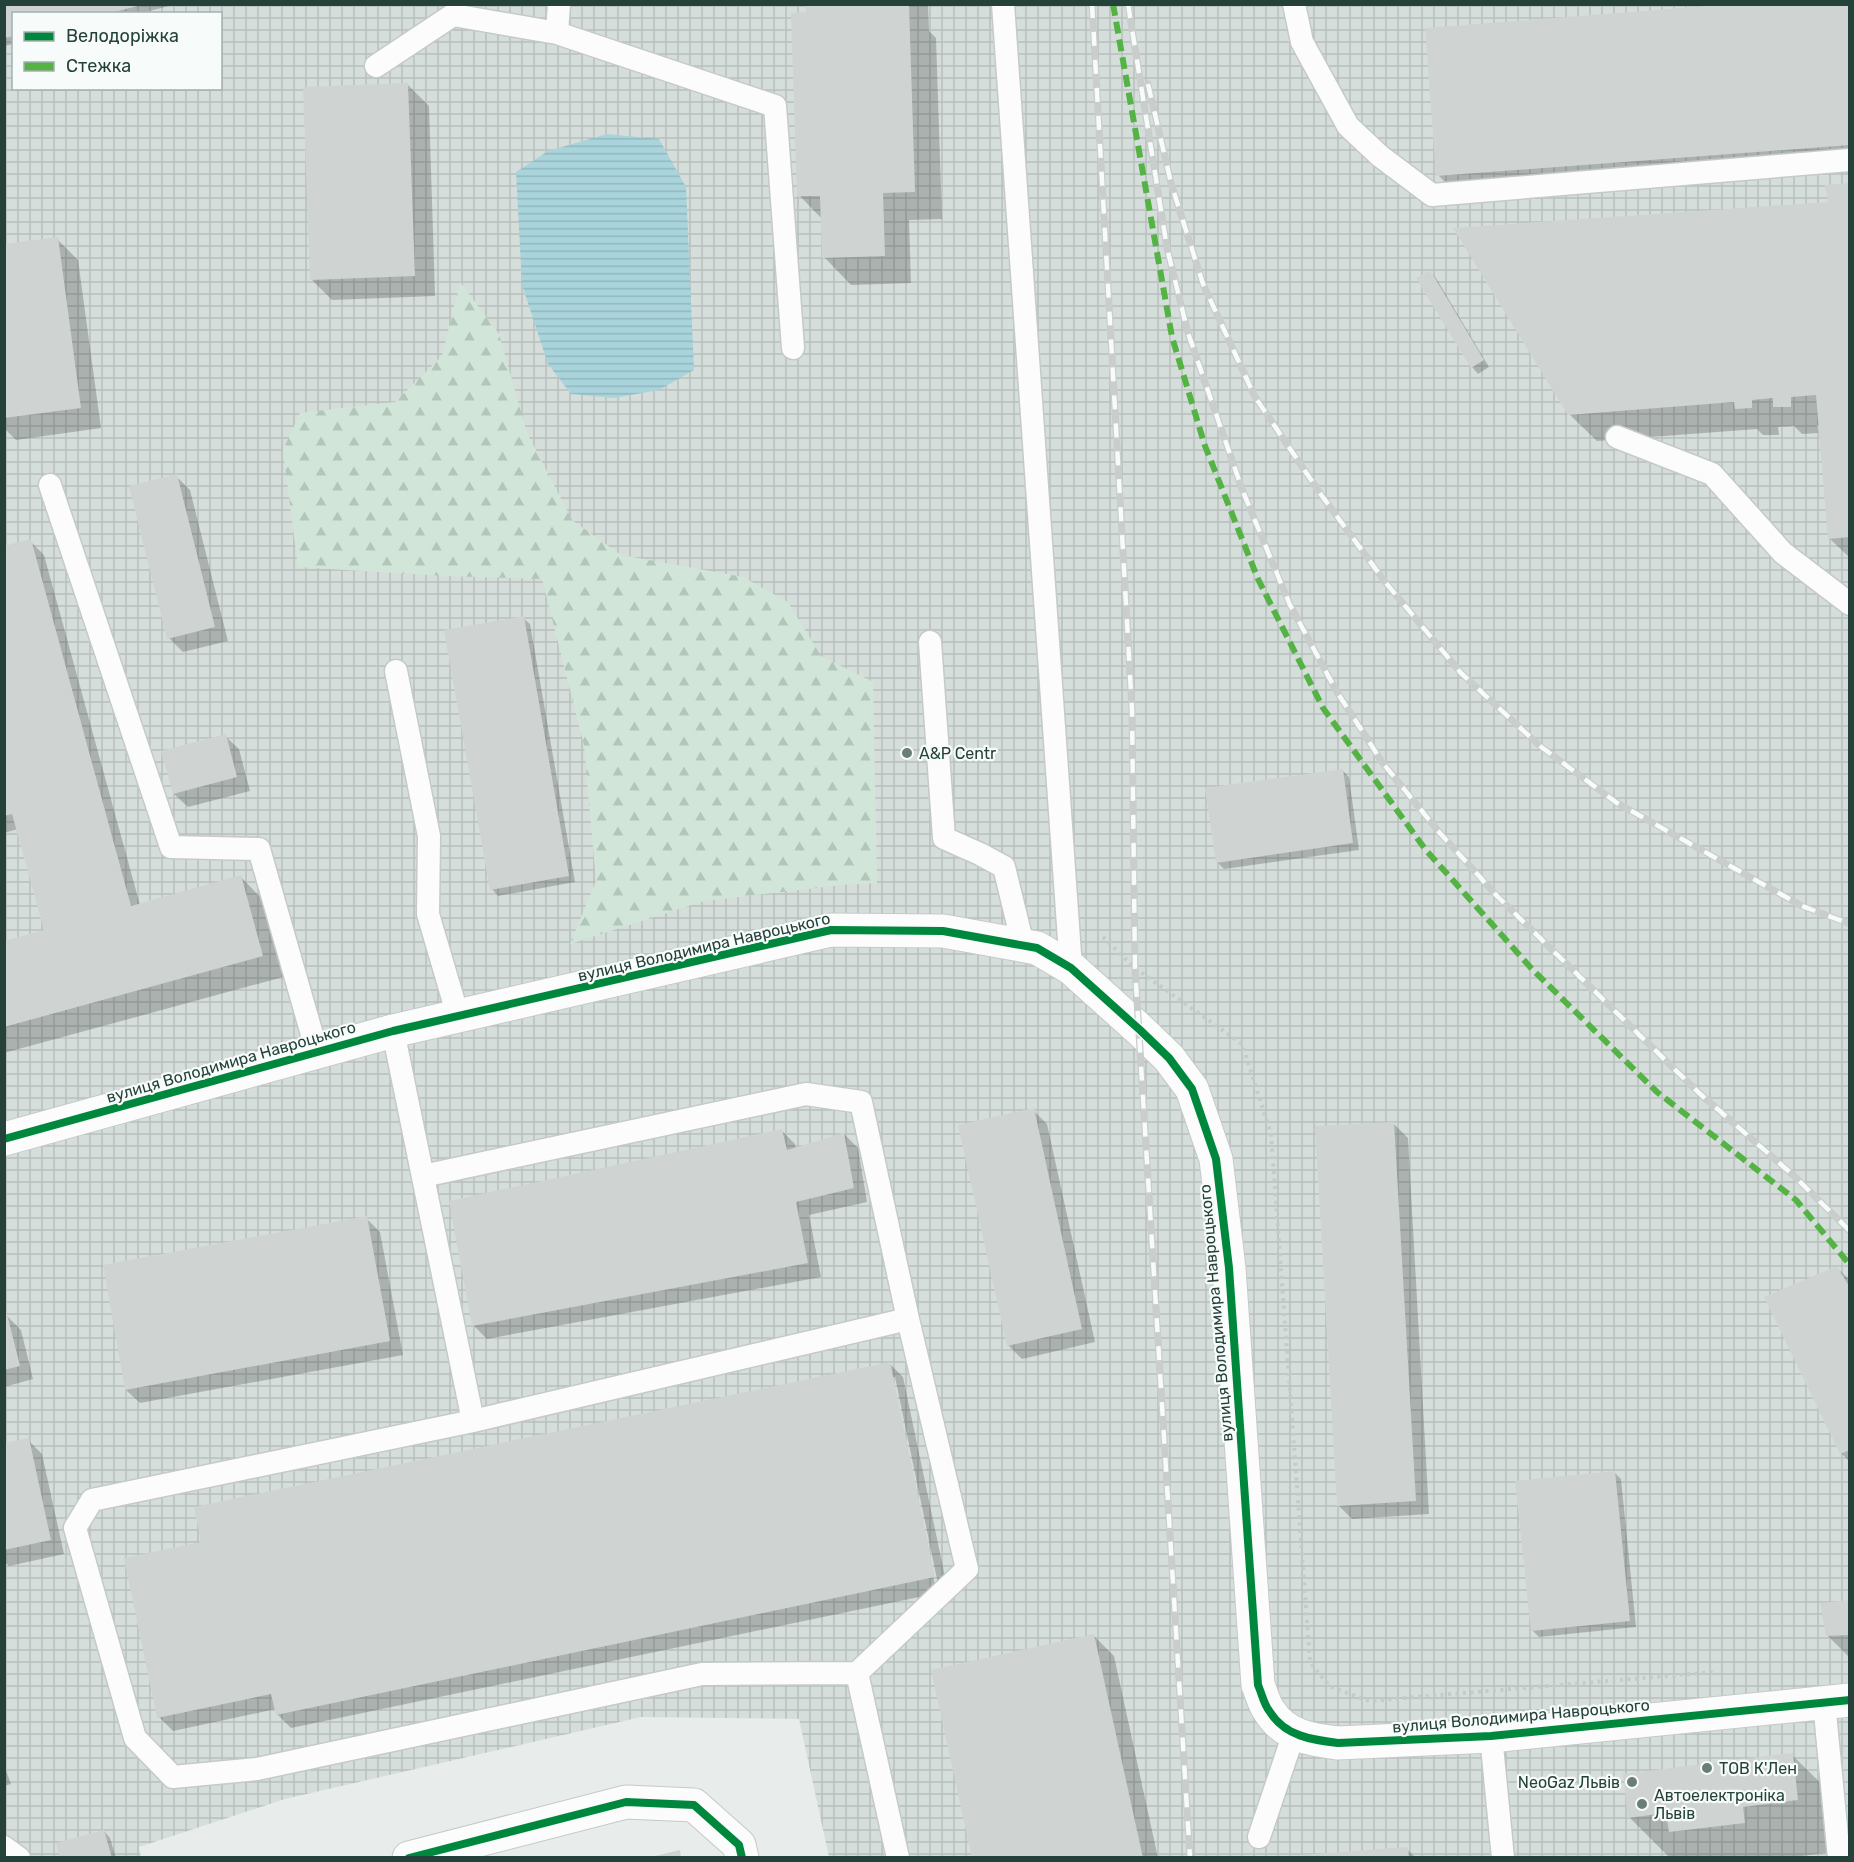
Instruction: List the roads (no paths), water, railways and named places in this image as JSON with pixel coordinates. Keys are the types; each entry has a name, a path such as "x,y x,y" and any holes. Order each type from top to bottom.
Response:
{"street":[{"name":"вулиця Володимира Навроцького","path":"4,1139 393,1031 831,930 943,931 1037,948 1071,968 1169,1058 1192,1089 1216,1159 1229,1268 1258,1685 1269,1712 1283,1727 1312,1740 1338,1743 1491,1736 1837,1701"},
{"path":"409,1857 626,1802 694,1805 739,1845 742,1857"}],"lane":[{"path":"557,33 559,4"},
{"path":"1003,4 1071,968"},
{"path":"1294,4 1302,42 1348,126 1380,156 1432,195 1850,160"},
{"path":"376,66 453,15 557,33 775,106 793,348"},
{"path":"1617,437 1712,474 1783,553 1850,604"},
{"path":"50,485 171,847 259,849 316,1052"},
{"path":"930,642 944,838 1004,867 1023,945"},
{"path":"396,671 429,836 428,914 458,1016"},
{"path":"393,1031 472,1420"},
{"path":"423,1176 806,1094 861,1102 908,1319 967,1569 857,1673 702,1674 257,1769 173,1777 135,1738 75,1528 92,1500 472,1420 908,1319"},
{"path":"857,1673 898,1857"},
{"path":"1837,1701 1839,1857"},
{"path":"1259,1837 1294,1733"},
{"path":"1491,1736 1503,1857"},
{"path":"4,1847 19,1857"}],"water":[{"path":"607,134 659,139 686,187 694,370 659,390 614,398 571,394 548,364 522,285 516,172 548,151"}],"railway":[{"path":"1092,4 1132,710 1135,968 1190,1858"},
{"path":"1128,4 1167,248 1188,333 1242,489 1290,605 1337,692 1382,762 1439,832 1498,897 1698,1092 1793,1175 1850,1231"},
{"path":"1148,84 1171,183 1203,284 1255,397 1322,496 1386,583 1461,673 1540,746 1617,803 1802,906 1850,924"}],"place":[{"name":"A&P Centr","path":"907,753"},
{"name":"ТОВ К'Лен","path":"1707,1768"},
{"name":"NeoGaz Львів","path":"1632,1782"},
{"name":"Автоелектроніка Львів","path":"1642,1804"}]}
